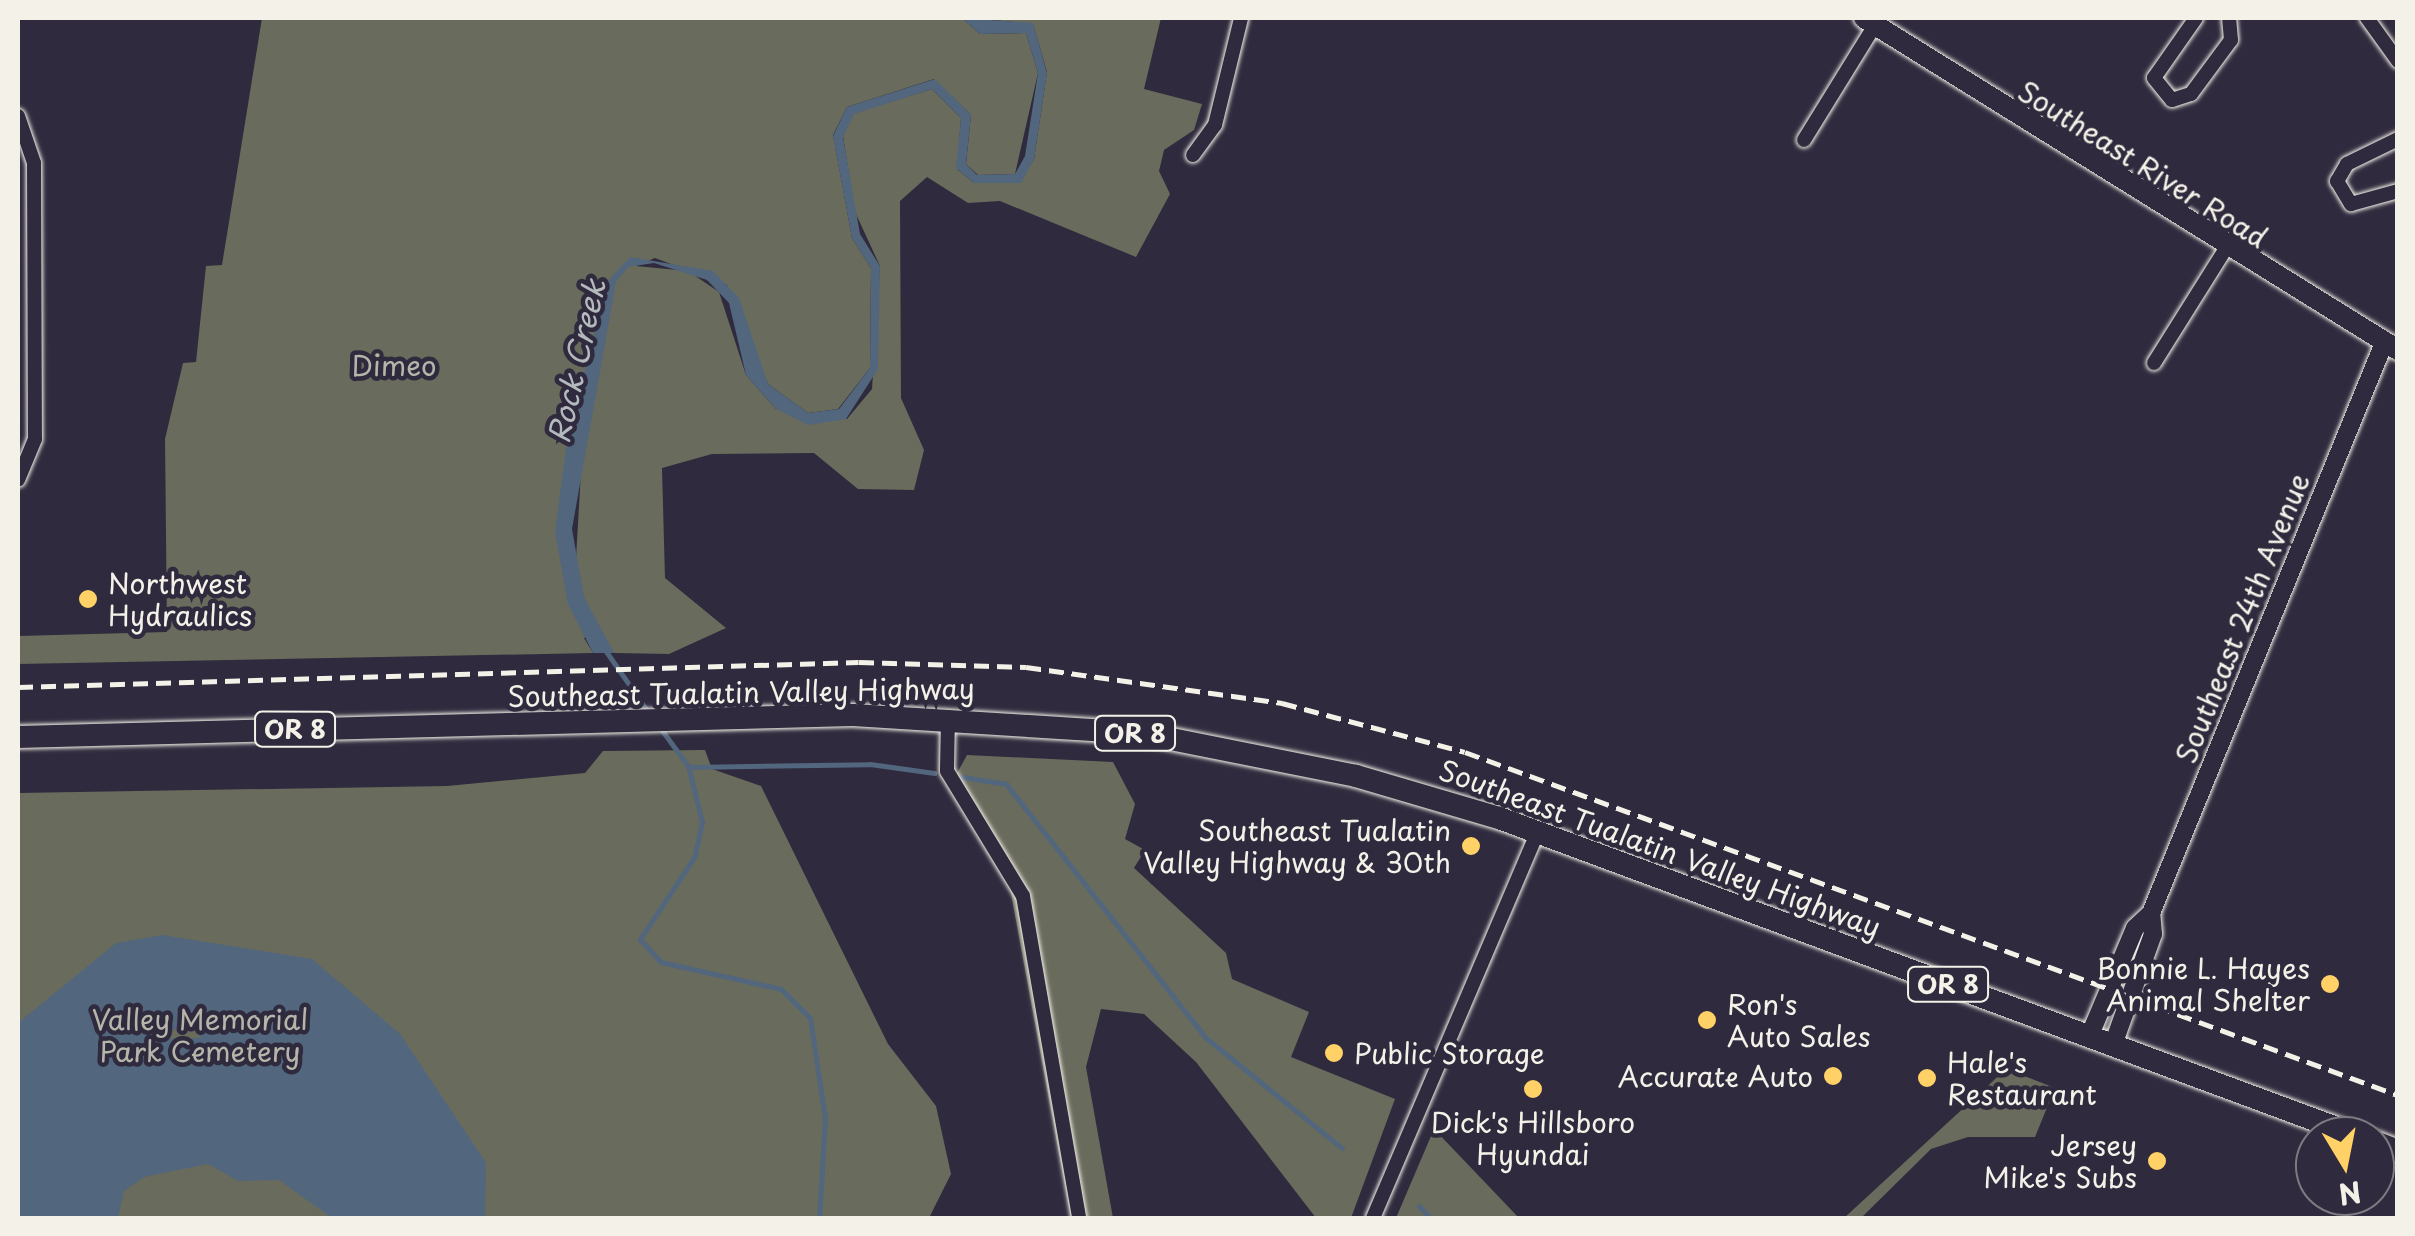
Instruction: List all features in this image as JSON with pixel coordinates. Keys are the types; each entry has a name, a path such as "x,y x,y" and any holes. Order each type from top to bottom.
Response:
{"main road":[{"name":"Southeast River Road","path":"1870,21 2226,248 2391,346"},
{"name":"Southeast Tualatin Valley Highway","path":"18,737 720,718 948,716 1248,753 1538,831 2304,1116"}],"street":[{"path":"1193,155 1215,125 1241,18"},
{"path":"2196,18 2154,78 2172,100 2191,94 2231,40 2229,18"},
{"path":"2367,18 2398,61"},
{"path":"1804,140 1870,21"},
{"path":"18,116 34,163 35,438 18,480"},
{"path":"2398,139 2347,164 2337,182 2351,204 2398,191"},
{"path":"2154,362 2226,248"},
{"name":"Southeast 24th Avenue","path":"2090,1036 2135,928 2151,913 2391,346"},
{"path":"948,716 947,772 1023,896 1078,1218"},
{"path":"1372,1218 1538,831"},
{"name":"Southeast 24th Avenue","path":"2113,1045 2154,934 2151,913"}],"green space":[{"name":"Dimeo","path":"262,18 962,18 980,34 1026,33 1038,73 1015,174 978,175 966,164 971,115 934,79 847,107 833,135 852,238 871,268 870,368 838,409 808,413 768,384 727,285 655,258 636,266 688,271 719,292 746,375 776,409 847,419 872,389 880,266 855,212 843,136 854,113 932,89 961,118 957,169 974,183 1020,183 1034,159 1047,72 1033,24 972,18 1161,18 1144,89 1202,104 1194,130 1164,150 1159,171 1170,194 1136,257 1000,201 968,203 927,177 900,201 901,398 924,450 914,490 858,489 814,453 712,454 662,468 665,578 726,628 669,654 614,653 598,629 584,638 593,653 18,664 18,636 167,632 165,439 183,363 196,362 206,266 222,265","holes":["613,291 583,437 576,558 564,512"]},
{"name":"Valley Memorial Park Cemetery","path":"705,750 712,769 761,786 888,1044 936,1106 951,1174 929,1218 18,1218 18,793 447,786 585,773 603,751"},
{"path":"967,755 1113,762 1135,804 1125,839 1145,850 1134,868 1226,953 1232,979 1309,1012 1291,1057 1395,1099 1351,1218 1316,1218 1196,1062 1144,1014 1101,1009 1086,1067 1113,1218 1071,1218 1005,861 950,786"},
{"path":"2006,1069 2055,1088 2035,1137 1968,1137 1931,1149 1861,1218 1844,1218"},
{"path":"1434,1129 1519,1218 1396,1218"}],"water":[{"path":"962,18 1033,23 1047,73 1034,159 1021,183 974,183 956,168 961,118 932,89 854,114 843,137 860,234 880,266 878,369 846,419 808,425 776,409 746,375 729,303 707,280 654,263 628,267 616,282 572,529 584,597 614,653 593,653 568,604 555,532 567,441 607,282 630,257 713,271 739,298 768,384 808,413 839,409 870,368 871,268 852,238 833,136 847,107 935,79 971,115 966,164 977,175 1015,174 1025,156 1038,73 1026,33 980,34"},
{"path":"162,935 312,959 400,1034 486,1163 485,1218 332,1218 279,1180 238,1181 208,1164 144,1177 124,1191 118,1218 18,1218 18,1023 116,943","holes":["193,1026 201,1038 165,1039 171,1030"]}],"waterway":[{"name":"Rock Creek","path":"603,647 648,712"},
{"name":"Rock Creek","path":"661,729 688,766 702,822 695,856 640,939 661,962 781,989 810,1018 825,1118 819,1218"},
{"path":"689,767 870,764 934,773"},
{"path":"962,777 1006,784 1206,1038 1342,1148"},
{"path":"1419,1206 1430,1218"}],"railway":[{"path":"18,687 859,662 1026,667 1282,703 1465,752 2398,1095"}],"place":[{"name":"Northwest Hydraulics","path":"88,599"},
{"name":"Southeast Tualatin Valley Highway & 30th","path":"1471,846"},
{"name":"Bonnie L. Hayes Animal Shelter","path":"2330,984"},
{"name":"Ron's Auto Sales","path":"1707,1020"},
{"name":"Public Storage","path":"1334,1053"},
{"name":"Accurate Auto","path":"1833,1076"},
{"name":"Hale's Restaurant","path":"1927,1078"},
{"name":"Dick's Hillsboro Hyundai","path":"1533,1089"},
{"name":"Jersey Mike's Subs","path":"2157,1161"}]}
